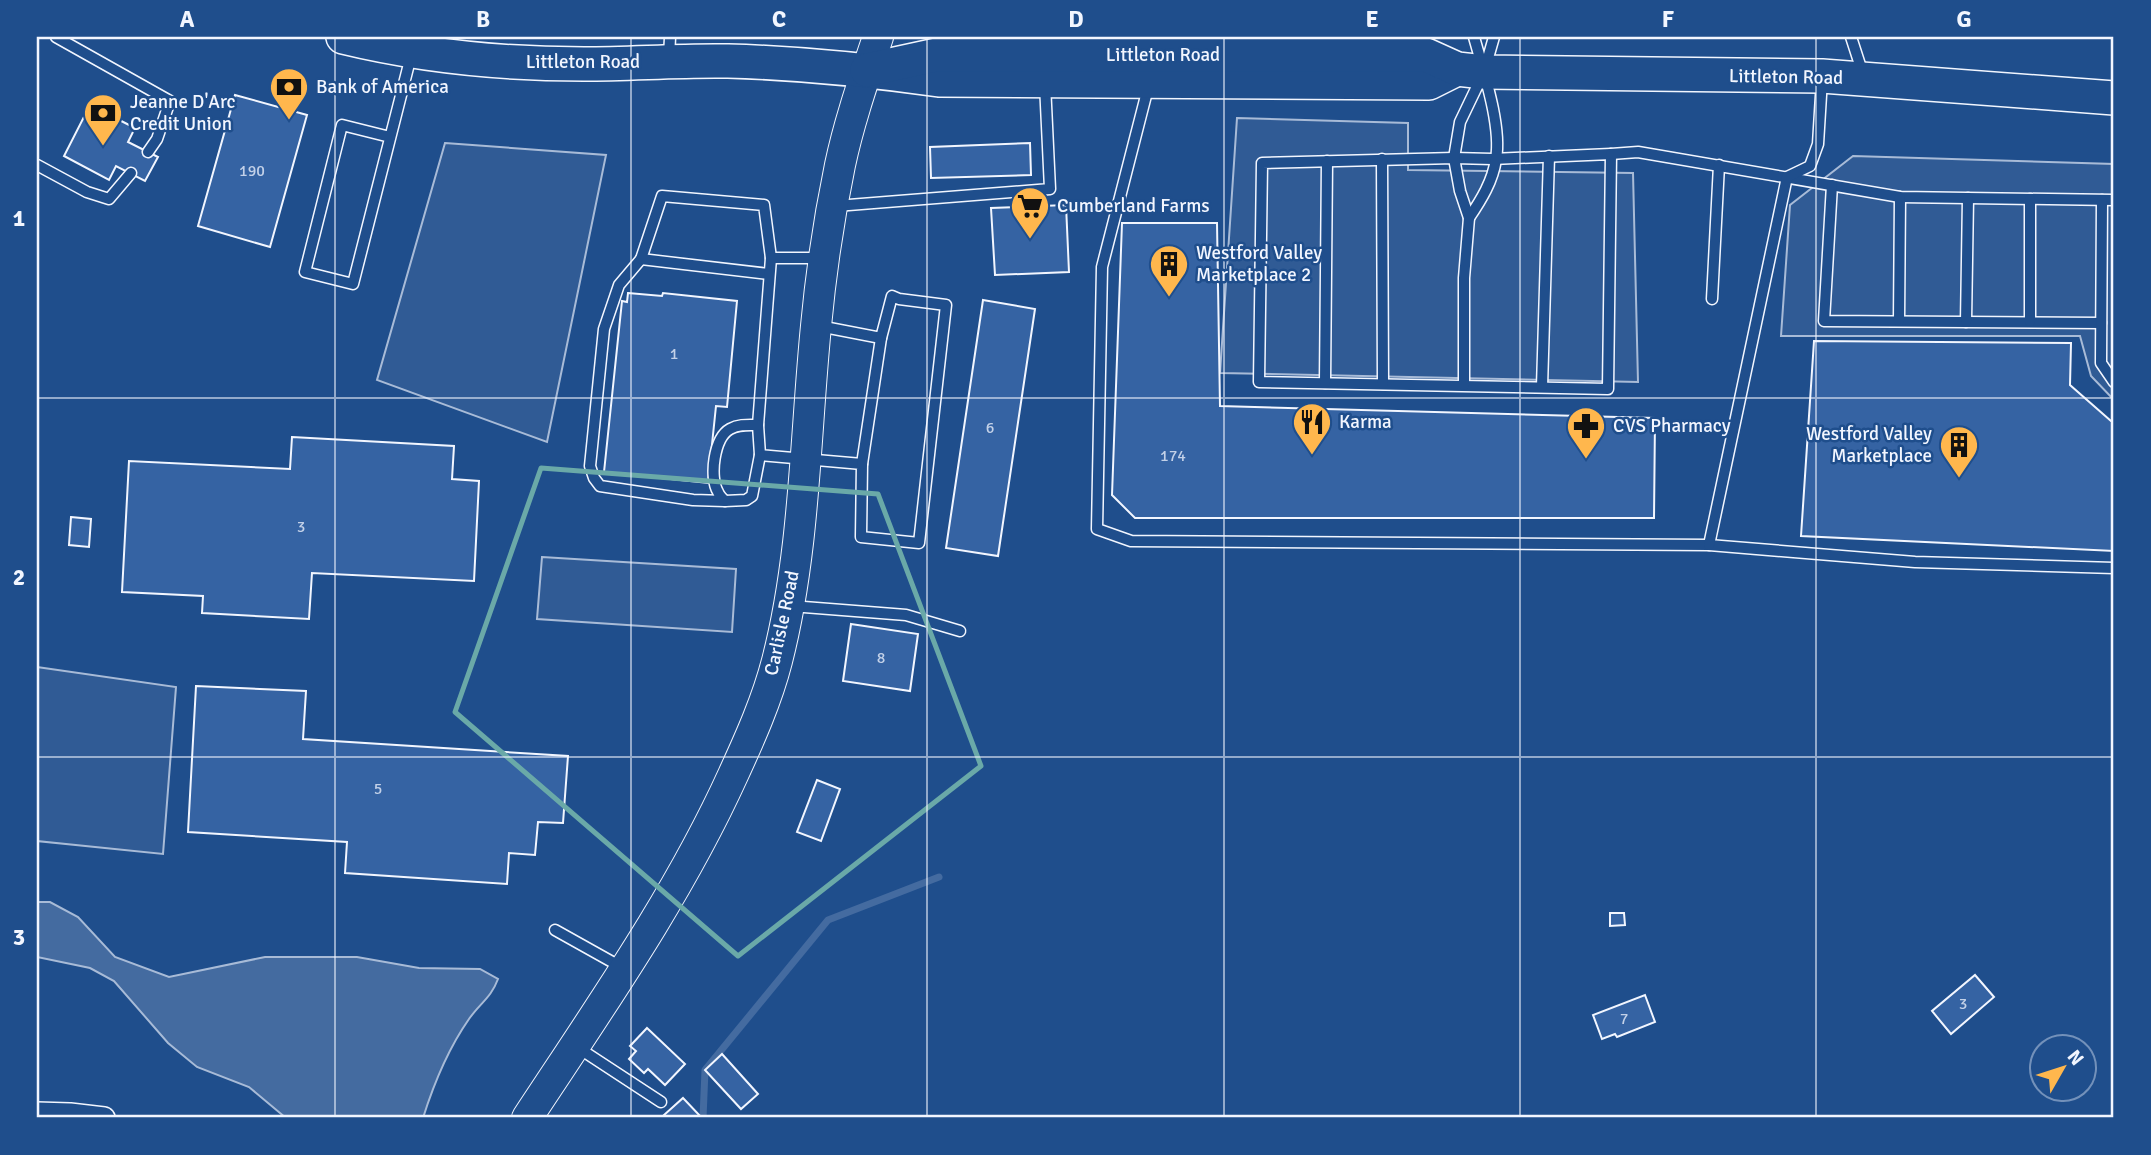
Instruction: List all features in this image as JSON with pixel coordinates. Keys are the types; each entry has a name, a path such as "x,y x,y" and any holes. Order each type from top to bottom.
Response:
{"main road":[{"name":"Littleton Road","path":"343,37 460,58 582,64 669,49 727,61 867,70 939,80 1039,58 1198,50 1426,55 1471,71"},
{"name":"Carlisle Road","path":"527,1118 625,969 708,829 743,755 776,663 797,543 824,258 841,162 878,37"},
{"name":"Littleton Road","path":"1039,58 1150,81 1429,83 1471,71 1822,76 2114,98"}],"street":[{"path":"37,1113 104,1118"}],"lane":[{"path":"56,37 170,101 158,139 148,152"},
{"path":"1464,385 1464,278 1469,218 1460,191 1454,158 1471,71 1474,37"},
{"path":"1471,71 1494,37"},
{"path":"1851,37 1865,79"},
{"path":"390,137 342,124 305,272 353,284 412,51"},
{"path":"833,206 1050,189 1039,58"},
{"path":"1469,218 1484,195 1497,159 1496,127 1471,71"},
{"path":"1787,177 1810,166 1818,144 1822,76"},
{"path":"1150,81 1102,267 1097,529 1131,541 1709,545 1915,562 2114,568"},
{"path":"1611,154 1608,389 1259,382 1262,163 1497,159 1638,152 1900,197 2108,200 2101,363 2114,382"},
{"path":"1542,387 1549,156"},
{"path":"1382,159 1383,384"},
{"path":"1325,383 1327,161"},
{"path":"37,165 87,192 109,199 131,173"},
{"path":"1712,299 1719,165"},
{"path":"1709,545 1787,177"},
{"path":"1832,184 1824,321 2101,323"},
{"path":"662,195 764,205 771,258 758,425 760,455 752,496 746,500 693,500 600,486 594,478 590,466 604,329 619,285 641,259 662,195"},
{"path":"1899,321 1900,197"},
{"path":"1966,322 1968,198"},
{"path":"2030,322 2031,199"},
{"path":"771,258 824,258"},
{"path":"641,259 769,274"},
{"path":"892,296 946,305 919,543 861,537 862,464 881,338 892,296"},
{"path":"816,326 881,338"},
{"path":"725,501 716,491 713,473 719,440 727,430 741,425 758,425"},
{"path":"760,455 862,464"},
{"path":"788,606 906,615 960,631"},
{"path":"555,930 625,969"},
{"path":"575,1046 661,1102"}],"highlighted area":[{"path":"541,468 878,494 981,766 738,956 455,712"}],"shaded area":[{"path":"1237,118 1408,123 1408,170 1633,173 1638,382 1220,373"},
{"path":"445,143 606,155 547,442 377,380"},
{"path":"1853,156 2114,164 2114,400 2091,376 2080,336 1781,336 1790,205"},
{"path":"542,557 736,569 732,632 537,619"},
{"path":"37,667 176,687 163,854 37,841"},
{"path":"37,902 50,902 78,917 115,957 169,977 265,957 357,957 419,968 480,969 498,979 454,1042 423,1118 286,1118 249,1087 197,1067 168,1043 114,981 90,968 37,957"}],"building":[{"path":"235,95 307,115 270,247 198,226"},
{"name":"Jeanne D'Arc Credit Union","path":"90,105 135,128 128,142 158,157 145,181 116,166 109,180 64,156"},
{"name":"Cumberland Farms","path":"1030,143 1031,175 931,178 930,147"},
{"name":"Cumberland Farms","path":"1066,205 1069,272 995,275 991,208"},
{"name":"Westford Valley Marketplace 2","path":"1122,223 1217,223 1220,406 1655,418 1654,518 1135,518 1112,495"},
{"path":"628,293 662,296 663,293 737,301 727,407 716,406 708,483 604,472 622,301 627,302"},
{"path":"983,300 1035,309 998,556 946,548"},
{"name":"Westford Valley Marketplace","path":"1814,341 2071,343 2070,385 2114,421 2114,551 1801,536"},
{"path":"292,437 454,446 452,479 479,481 474,581 312,573 309,619 202,613 203,596 122,592 129,461 290,469"},
{"path":"71,517 91,519 89,547 69,545"},
{"path":"851,624 918,634 910,691 843,681"},
{"path":"196,686 306,691 303,739 568,756 563,823 538,822 535,855 509,853 507,884 345,873 347,842 188,832"},
{"path":"817,780 840,789 821,841 797,832"},
{"path":"1610,913 1624,913 1625,925 1610,926"},
{"path":"1975,975 1994,997 1951,1034 1932,1011"},
{"path":"1645,995 1655,1022 1617,1037 1615,1034 1602,1039 1593,1015"},
{"path":"647,1028 685,1064 665,1085 648,1069 644,1073 629,1059 636,1051 630,1046"},
{"path":"722,1054 758,1094 741,1109 705,1070"},
{"path":"683,1098 702,1118 667,1118 664,1115"}],"waterway":[{"path":"703,1118 705,1070 828,920 939,877"}],"place":[{"name":"Bank of America","path":"289,121"},
{"name":"Jeanne D'Arc Credit Union","path":"103,147"},
{"name":"Cumberland Farms","path":"1030,240"},
{"name":"Westford Valley Marketplace 2","path":"1169,298"},
{"name":"Karma","path":"1312,456"},
{"name":"CVS Pharmacy","path":"1586,460"},
{"name":"Westford Valley Marketplace","path":"1959,479"}]}
